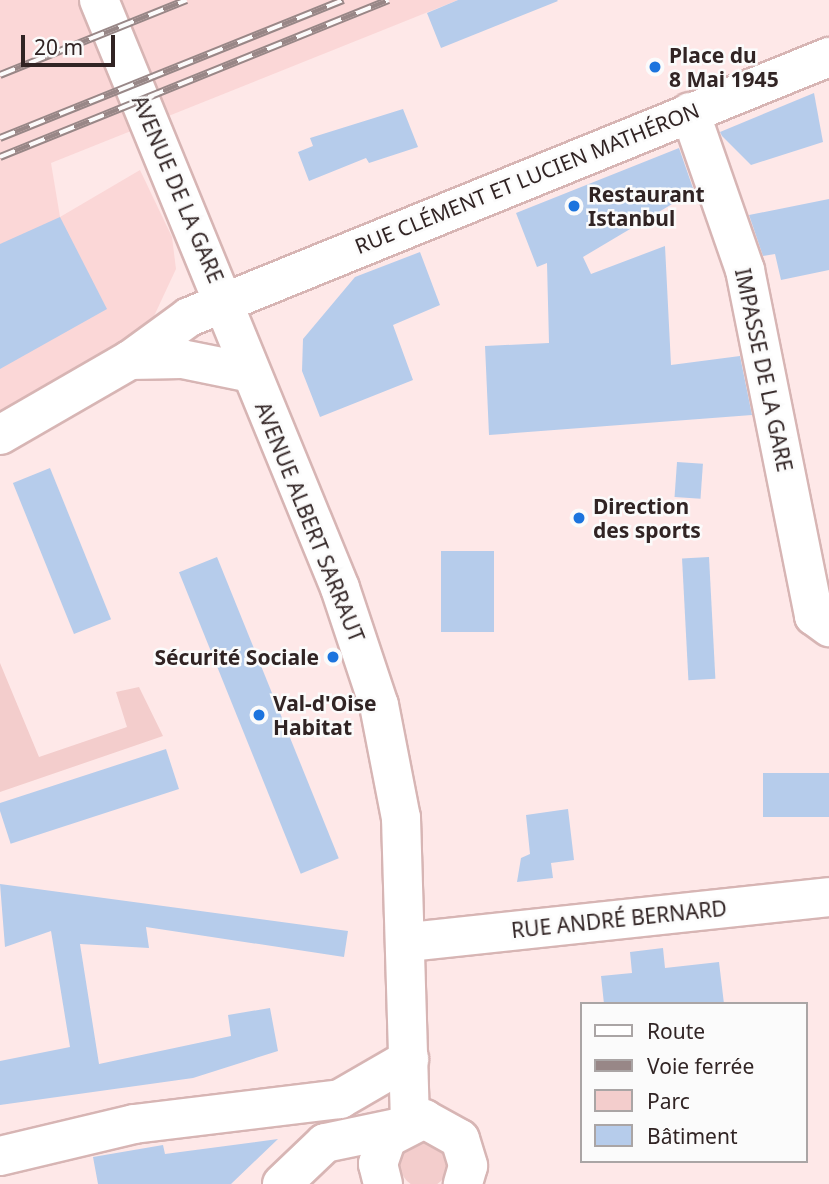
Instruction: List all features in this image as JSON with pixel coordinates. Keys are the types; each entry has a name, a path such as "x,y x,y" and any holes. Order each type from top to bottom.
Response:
{"street":[{"name":"AVENUE DE LA GARE","path":"99,0 225,301"},
{"name":"RUE CLÉMENT ET LUCIEN MATHÉRON","path":"0,435 130,360 189,317 829,57"},
{"name":"IMPASSE DE LA GARE","path":"690,112 745,270 814,616 829,627"},
{"name":"AVENUE ALBERT SARRAUT","path":"225,301 251,373 341,588 379,705 401,818 408,942 409,1059 403,1125 381,1174"},
{"path":"130,360 182,359 251,373"},
{"name":"RUE ANDRÉ BERNARD","path":"408,942 829,897"},
{"path":"0,1156 134,1124 301,1107 340,1098 409,1059"},
{"path":"301,1107 381,1174"},
{"path":"282,1184 338,1139 403,1125 438,1122 460,1139 468,1166 463,1184"}],"shaded area":[{"path":"0,0 458,0 51,163 60,217 140,170 172,237 176,269 148,329 0,411"}],"green space":[{"path":"0,663 39,757 127,727 116,692 139,687 163,736 0,792"},
{"path":"415,1142 433,1142 441,1147 446,1155 446,1173 435,1185 413,1185 402,1173 402,1155 407,1147"}],"building":[{"path":"458,0 558,1 441,48 427,13"},
{"path":"814,93 823,142 751,165 720,132"},
{"path":"403,109 418,147 369,163 366,158 309,181 298,152 313,146 310,138"},
{"path":"679,148 694,191 583,257 591,274 665,246 671,365 740,356 752,415 489,435 485,346 549,343 547,263 537,267 516,213"},
{"path":"829,199 829,270 781,280 775,254 763,256 749,215"},
{"path":"60,217 107,309 0,369 0,244"},
{"path":"420,252 440,305 393,325 413,380 320,417 302,371 303,339 355,277"},
{"path":"677,462 703,464 700,499 675,497"},
{"path":"50,468 111,619 74,634 13,483"},
{"path":"441,551 494,551 494,632 441,632"},
{"name":"Val-d'Oise Habitat","path":"217,557 339,858 301,874 179,572"},
{"path":"709,557 715,679 688,680 682,558"},
{"path":"166,749 179,789 11,844 0,803"},
{"path":"763,773 829,773 829,817 763,817"},
{"path":"568,809 574,860 551,863 553,878 517,882 521,858 530,854 526,815"},
{"path":"0,884 348,931 344,957 146,927 149,948 80,944 99,1064 231,1036 228,1015 270,1008 278,1051 193,1078 0,1105 0,1061 70,1047 51,931 5,947"},
{"path":"663,948 665,968 719,962 724,1002 604,1002 601,976 632,973 630,952"},
{"path":"278,1139 231,1184 98,1184 93,1157 163,1145 165,1154"}],"railway":[{"path":"0,75 187,0"},
{"path":"0,138 343,0"},
{"path":"0,157 389,0"}],"place":[{"name":"Place du 8 Mai 1945","path":"655,67"},
{"name":"Restaurant Istanbul","path":"574,206"},
{"name":"Direction des sports","path":"579,518"},
{"name":"Sécurité Sociale","path":"333,657"},
{"name":"Val-d'Oise Habitat","path":"259,715"}]}
